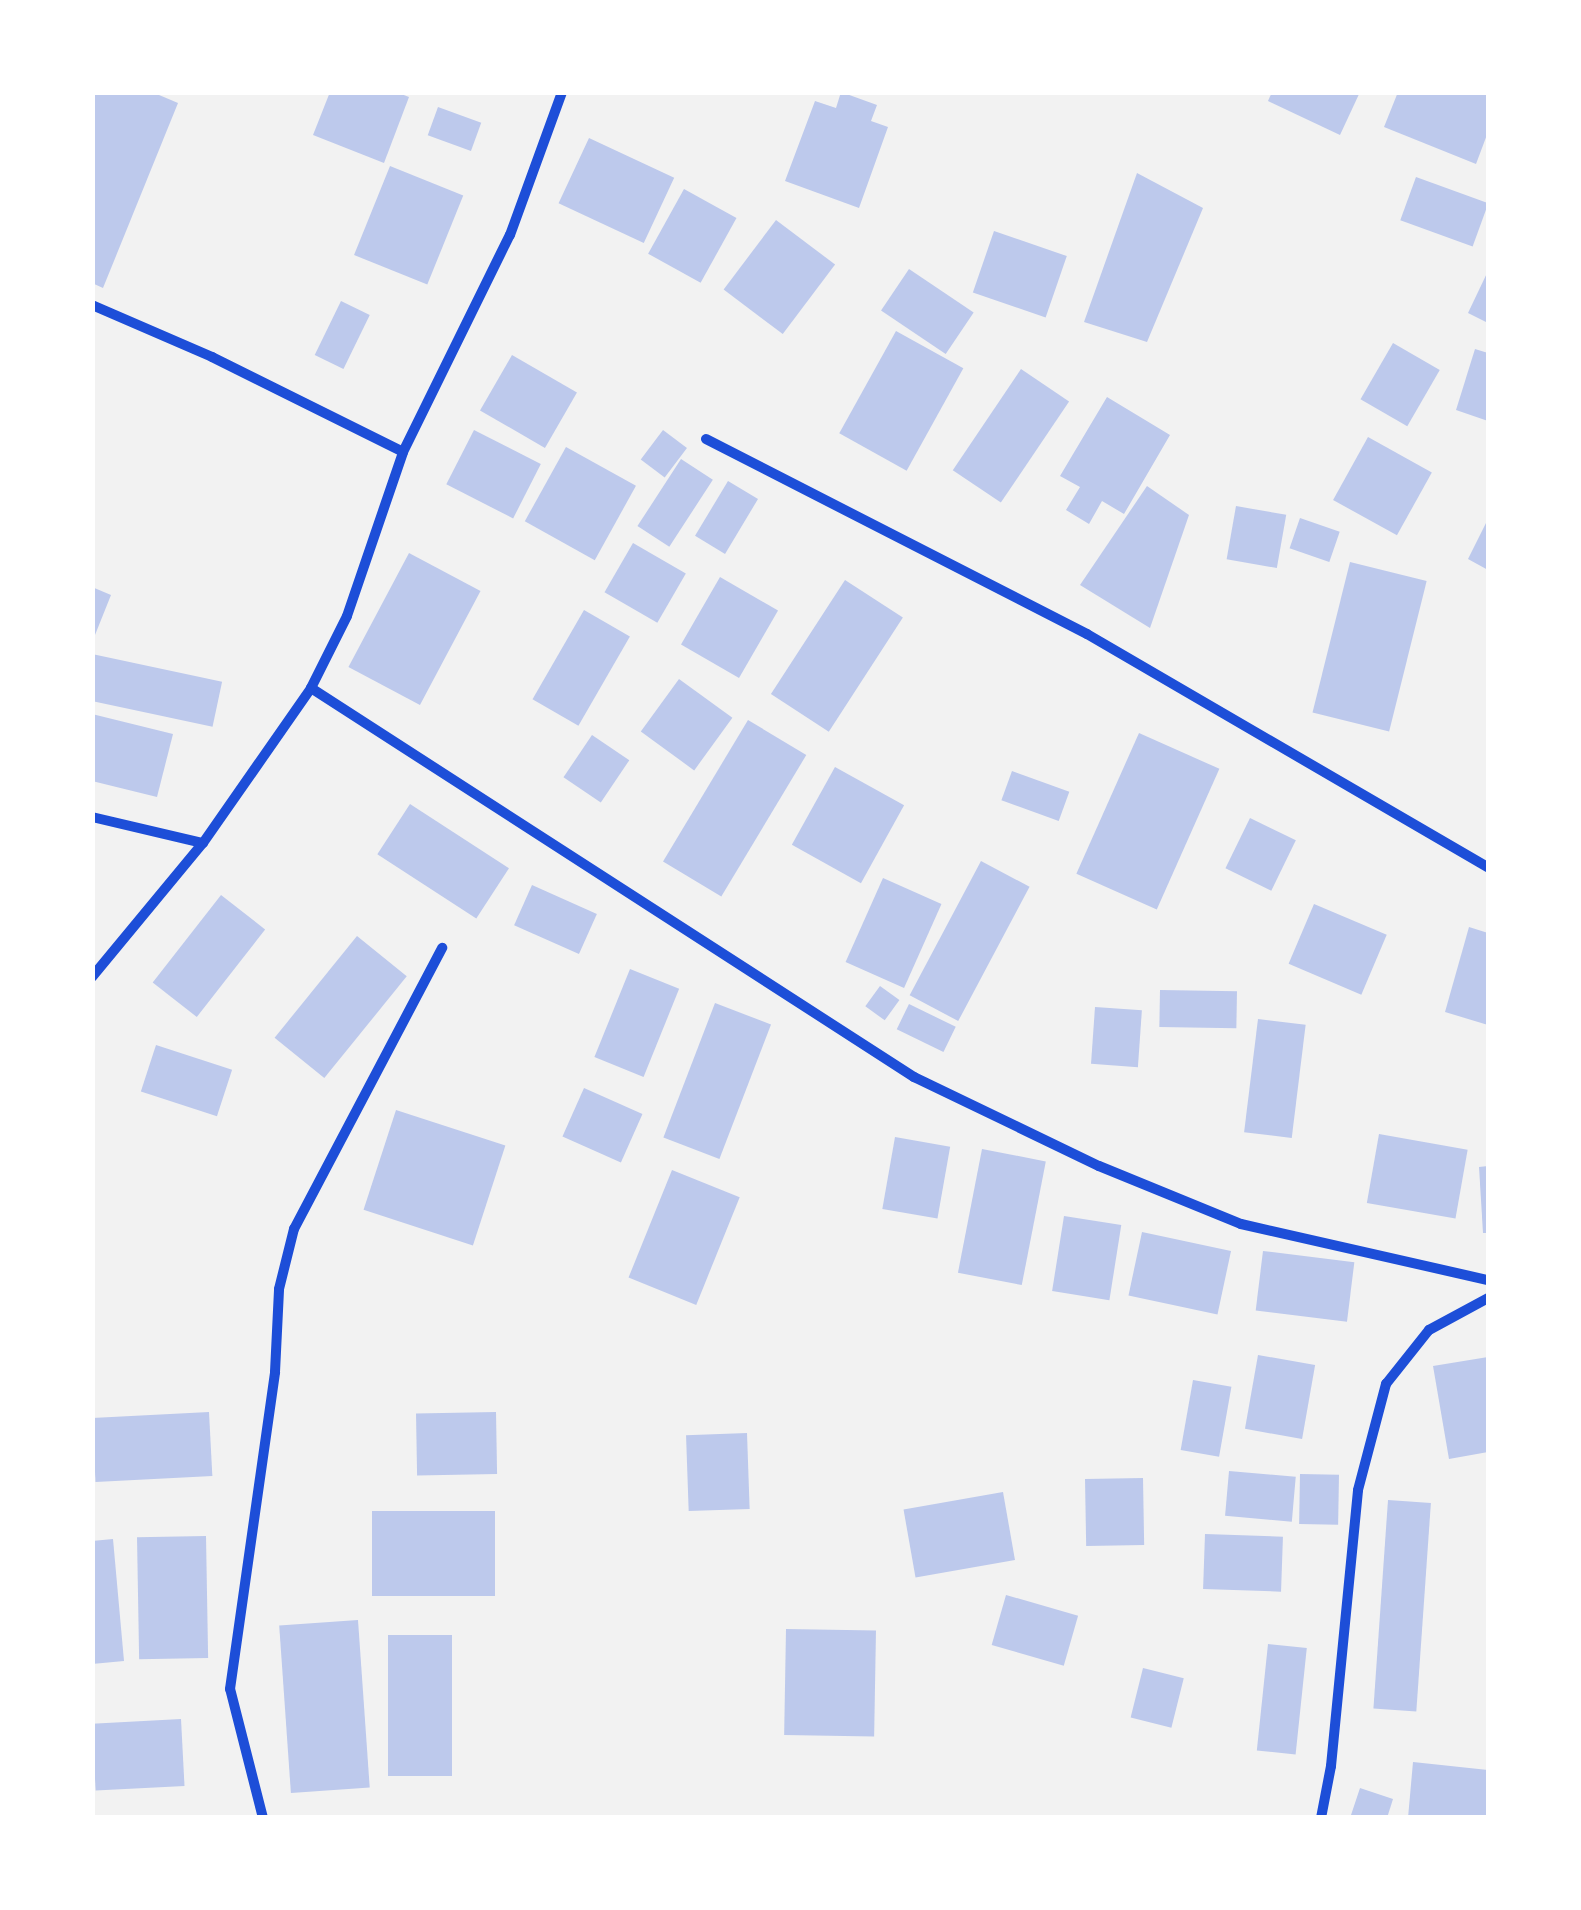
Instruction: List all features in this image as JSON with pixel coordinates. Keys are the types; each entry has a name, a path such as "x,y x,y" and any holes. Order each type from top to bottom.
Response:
{"street":[{"path":"92,977 203,842 311,688 347,616 403,452 510,235 562,92"},
{"path":"92,305 212,357 403,452"},
{"path":"706,439 1087,634 1488,867"},
{"path":"311,688 914,1077 1099,1166 1241,1224 1488,1280"},
{"path":"92,817 203,842"},
{"path":"263,1818 230,1690 275,1372 279,1289 294,1229 442,948"},
{"path":"1321,1818 1332,1766 1358,1490 1386,1384 1428,1330 1488,1298"}],"building":[{"path":"92,92 152,92 178,103 103,288 92,283"},
{"path":"330,92 396,92 409,97 384,163 313,135"},
{"path":"841,92 877,105 871,121 888,127 859,208 785,181 815,101 836,108"},
{"path":"1272,92 1360,92 1340,135 1268,101"},
{"path":"1398,92 1488,92 1488,132 1476,164 1384,127"},
{"path":"438,107 481,123 471,151 428,135"},
{"path":"589,138 674,178 644,243 559,203"},
{"path":"390,166 463,196 427,285 354,255"},
{"path":"1137,173 1203,208 1147,342 1084,322"},
{"path":"1416,177 1488,203 1473,247 1400,220"},
{"path":"684,189 736,218 701,283 648,254"},
{"path":"776,220 835,265 783,334 724,289"},
{"path":"994,231 1067,256 1046,318 973,292"},
{"path":"909,269 974,313 946,354 881,310"},
{"path":"1488,271 1488,323 1468,313"},
{"path":"341,301 370,315 343,369 315,355"},
{"path":"896,331 963,368 907,471 839,433"},
{"path":"1393,343 1440,370 1407,426 1360,399"},
{"path":"1475,349 1488,353 1488,421 1456,410"},
{"path":"512,355 577,392 545,448 480,410"},
{"path":"1021,369 1069,401 1001,503 953,470"},
{"path":"1107,397 1170,435 1124,514 1102,501 1089,524 1066,510 1080,487 1060,476"},
{"path":"474,430 541,464 513,518 446,484"},
{"path":"663,430 687,448 665,478 641,460"},
{"path":"1368,437 1432,472 1397,535 1333,500"},
{"path":"566,447 636,486 595,560 525,521"},
{"path":"681,459 713,480 669,547 637,526"},
{"path":"728,481 758,499 725,554 695,536"},
{"path":"1147,486 1189,515 1150,628 1080,585"},
{"path":"1236,506 1286,515 1277,568 1227,559"},
{"path":"1300,518 1340,532 1329,562 1290,548"},
{"path":"1488,519 1488,570 1468,559"},
{"path":"633,543 686,574 657,623 604,592"},
{"path":"409,553 481,591 420,705 348,667"},
{"path":"1350,562 1427,581 1389,732 1313,712"},
{"path":"720,577 778,610 739,678 681,645"},
{"path":"845,580 903,618 829,732 771,694"},
{"path":"92,587 111,595 93,640 92,640"},
{"path":"584,610 630,636 578,726 532,699"},
{"path":"92,654 222,682 213,727 92,701"},
{"path":"679,679 732,718 694,770 641,732"},
{"path":"92,714 173,734 157,797 92,781"},
{"path":"748,720 806,755 721,896 663,861"},
{"path":"1139,733 1219,769 1157,909 1076,874"},
{"path":"592,735 629,760 601,802 563,777"},
{"path":"835,767 904,805 861,883 792,845"},
{"path":"1012,771 1069,792 1059,821 1001,800"},
{"path":"410,804 509,868 476,919 377,854"},
{"path":"1250,818 1296,840 1271,891 1225,868"},
{"path":"981,861 1030,887 958,1021 910,995"},
{"path":"883,878 941,904 904,988 846,962"},
{"path":"532,885 597,914 579,954 514,925"},
{"path":"221,895 265,929 197,1017 153,982"},
{"path":"1314,904 1387,935 1361,995 1289,964"},
{"path":"1469,927 1488,933 1488,1025 1445,1012"},
{"path":"357,936 407,976 324,1078 275,1038"},
{"path":"630,969 679,989 644,1077 594,1057"},
{"path":"880,986 899,1000 885,1020 865,1006"},
{"path":"1160,990 1237,991 1236,1028 1159,1027"},
{"path":"715,1003 771,1025 719,1159 663,1137"},
{"path":"909,1004 956,1027 943,1052 897,1029"},
{"path":"1095,1007 1142,1010 1138,1067 1091,1064"},
{"path":"1258,1019 1306,1025 1292,1138 1244,1132"},
{"path":"156,1045 232,1070 217,1116 141,1092"},
{"path":"584,1088 642,1114 621,1162 562,1136"},
{"path":"396,1110 505,1146 473,1245 364,1210"},
{"path":"1379,1134 1468,1150 1455,1219 1367,1203"},
{"path":"895,1137 950,1147 937,1219 882,1209"},
{"path":"982,1149 1046,1161 1022,1285 958,1273"},
{"path":"1488,1166 1488,1233 1483,1233 1479,1167"},
{"path":"672,1170 740,1197 696,1305 629,1278"},
{"path":"1064,1216 1121,1225 1109,1300 1052,1291"},
{"path":"1142,1232 1231,1251 1217,1314 1128,1296"},
{"path":"1263,1251 1354,1262 1347,1322 1256,1311"},
{"path":"1258,1355 1315,1365 1302,1439 1245,1429"},
{"path":"1488,1357 1488,1452 1449,1459 1433,1366"},
{"path":"1193,1380 1231,1387 1219,1457 1181,1450"},
{"path":"209,1412 212,1476 96,1482 92,1418"},
{"path":"496,1412 497,1474 417,1475 416,1413"},
{"path":"747,1433 750,1509 689,1511 686,1435"},
{"path":"1229,1471 1296,1477 1292,1522 1225,1516"},
{"path":"1300,1474 1339,1475 1338,1525 1299,1524"},
{"path":"1143,1478 1144,1545 1086,1546 1085,1479"},
{"path":"1003,1492 1015,1560 916,1577 904,1510"},
{"path":"1388,1500 1431,1503 1416,1711 1373,1708"},
{"path":"372,1511 495,1511 495,1596 372,1596"},
{"path":"1205,1534 1283,1537 1281,1592 1203,1589"},
{"path":"206,1536 208,1658 139,1659 137,1537"},
{"path":"113,1539 124,1661 92,1664 92,1541"},
{"path":"1006,1595 1078,1616 1064,1666 992,1645"},
{"path":"358,1620 370,1788 291,1793 279,1626"},
{"path":"786,1629 876,1631 874,1737 784,1735"},
{"path":"388,1635 452,1635 452,1776 388,1776"},
{"path":"1268,1644 1307,1648 1296,1754 1257,1750"},
{"path":"1143,1668 1184,1678 1171,1728 1131,1717"},
{"path":"181,1719 185,1786 96,1791 92,1724"},
{"path":"1413,1762 1488,1770 1488,1818 1408,1818"},
{"path":"1360,1788 1393,1799 1387,1818 1350,1818"}]}
